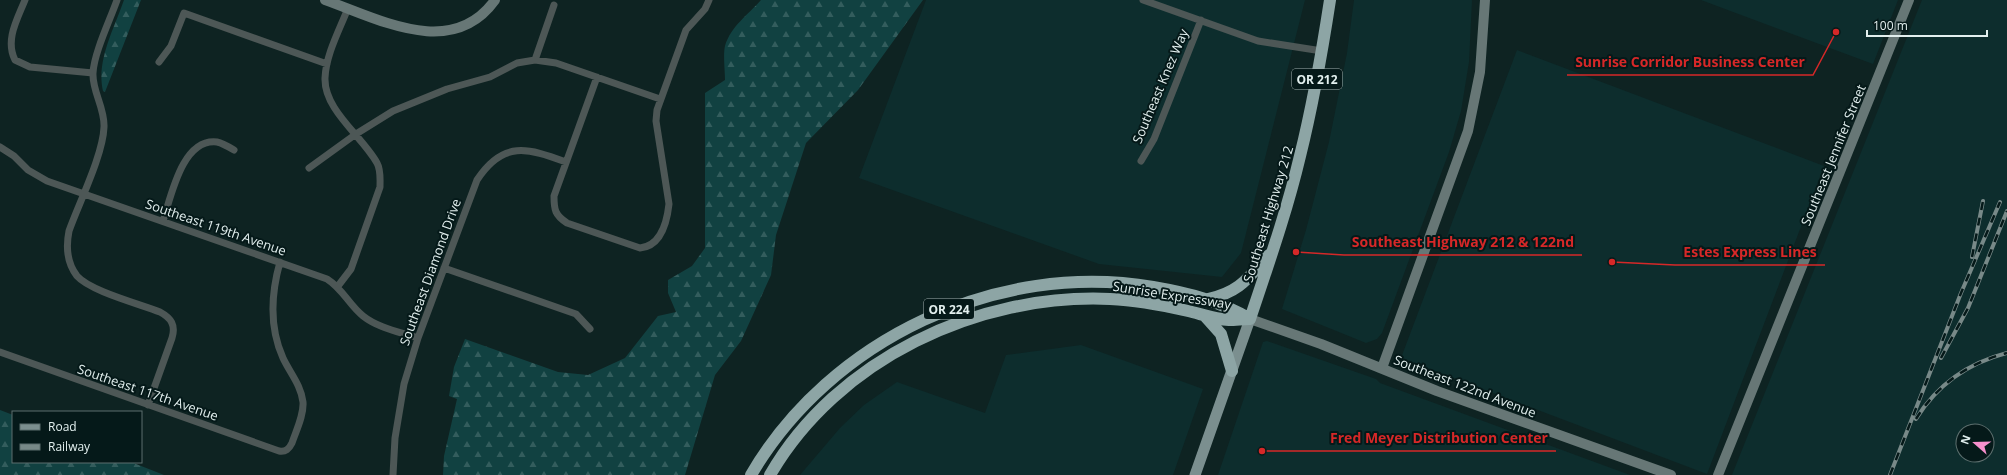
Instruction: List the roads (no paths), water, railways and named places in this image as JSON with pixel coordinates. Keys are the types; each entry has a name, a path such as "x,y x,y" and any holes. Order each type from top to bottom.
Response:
{"highway":[{"name":"Southeast Highway 212","path":"1250,318 1300,157 1322,51 1330,0"},
{"path":"1208,299 1231,292 1241,285 1272,251"},
{"name":"Sunrise Expressway","path":"751,475 774,441 797,413 821,388 857,359 911,325 956,306 1008,291 1073,282 1139,285 1174,290 1208,299 1232,308 1250,318"},
{"name":"Sunrise Expressway","path":"770,475 808,424 837,395 890,355 954,323 1009,308 1070,299 1131,301 1157,304 1228,320 1250,318"},
{"path":"1204,315 1220,334 1232,371"}],"main road":[{"path":"326,0 408,29 422,32 437,32 459,27 481,15 495,0"},
{"path":"1382,368 1468,131 1480,72 1485,0"},
{"name":"Southeast Jennifer Street","path":"1718,475 1909,0"},
{"name":"Southeast 122nd Avenue","path":"1250,318 1321,344 1437,391 1671,475"},
{"name":"Southeast Highway 212","path":"1195,475 1250,318"}],"street":[{"path":"25,0 10,40 10,51 15,60 30,67 93,73"},
{"path":"118,0 97,56 93,73 104,114 104,126 99,151 69,231 67,244 68,253 78,276 88,284 160,312 167,316 173,323 174,330 172,338 148,405"},
{"path":"597,77 554,196 554,209 558,216 567,223 640,248 653,244 660,235 668,215 669,204 656,121 660,99 686,30 705,9 709,0"},
{"path":"1143,0 1258,41 1322,51"},
{"path":"535,60 554,5"},
{"path":"338,286 351,269 380,186 380,175 377,163 329,97 326,84 327,64 348,8"},
{"path":"159,62 171,46 184,13 327,64"},
{"name":"Southeast Knez Way","path":"1141,161 1154,139 1200,20"},
{"path":"310,168 356,134 408,103 447,89 478,81 517,63 535,60 556,63 660,99"},
{"path":"163,221 180,168 192,153 203,145 217,142 234,150"},
{"name":"Southeast 119th Avenue","path":"0,147 14,156 36,176 327,279 338,286 355,309 370,321 418,338"},
{"name":"Southeast Diamond Drive","path":"393,475 399,410 404,384 418,338 477,180 488,164 508,152 530,150 566,162"},
{"name":"Southeast 117th Avenue","path":"0,352 279,450 287,450 292,443 303,404 302,393 283,358 274,329 273,290 280,262"},
{"path":"444,268 576,314 590,329"}],"railway":[{"path":"1972,257 1983,201"},
{"path":"1890,475 1961,293 2000,202"},
{"path":"1941,358 1968,308 2007,211"},
{"path":"1916,419 1934,396 1955,377 1979,363 2007,353"}],"place":[{"name":"Sunrise Corridor Business Center","path":"1836,32"},
{"name":"Southeast Highway 212 & 122nd","path":"1296,252"},
{"name":"Estes Express Lines","path":"1612,262"},
{"name":"Fred Meyer Distribution Center","path":"1262,451"}]}
